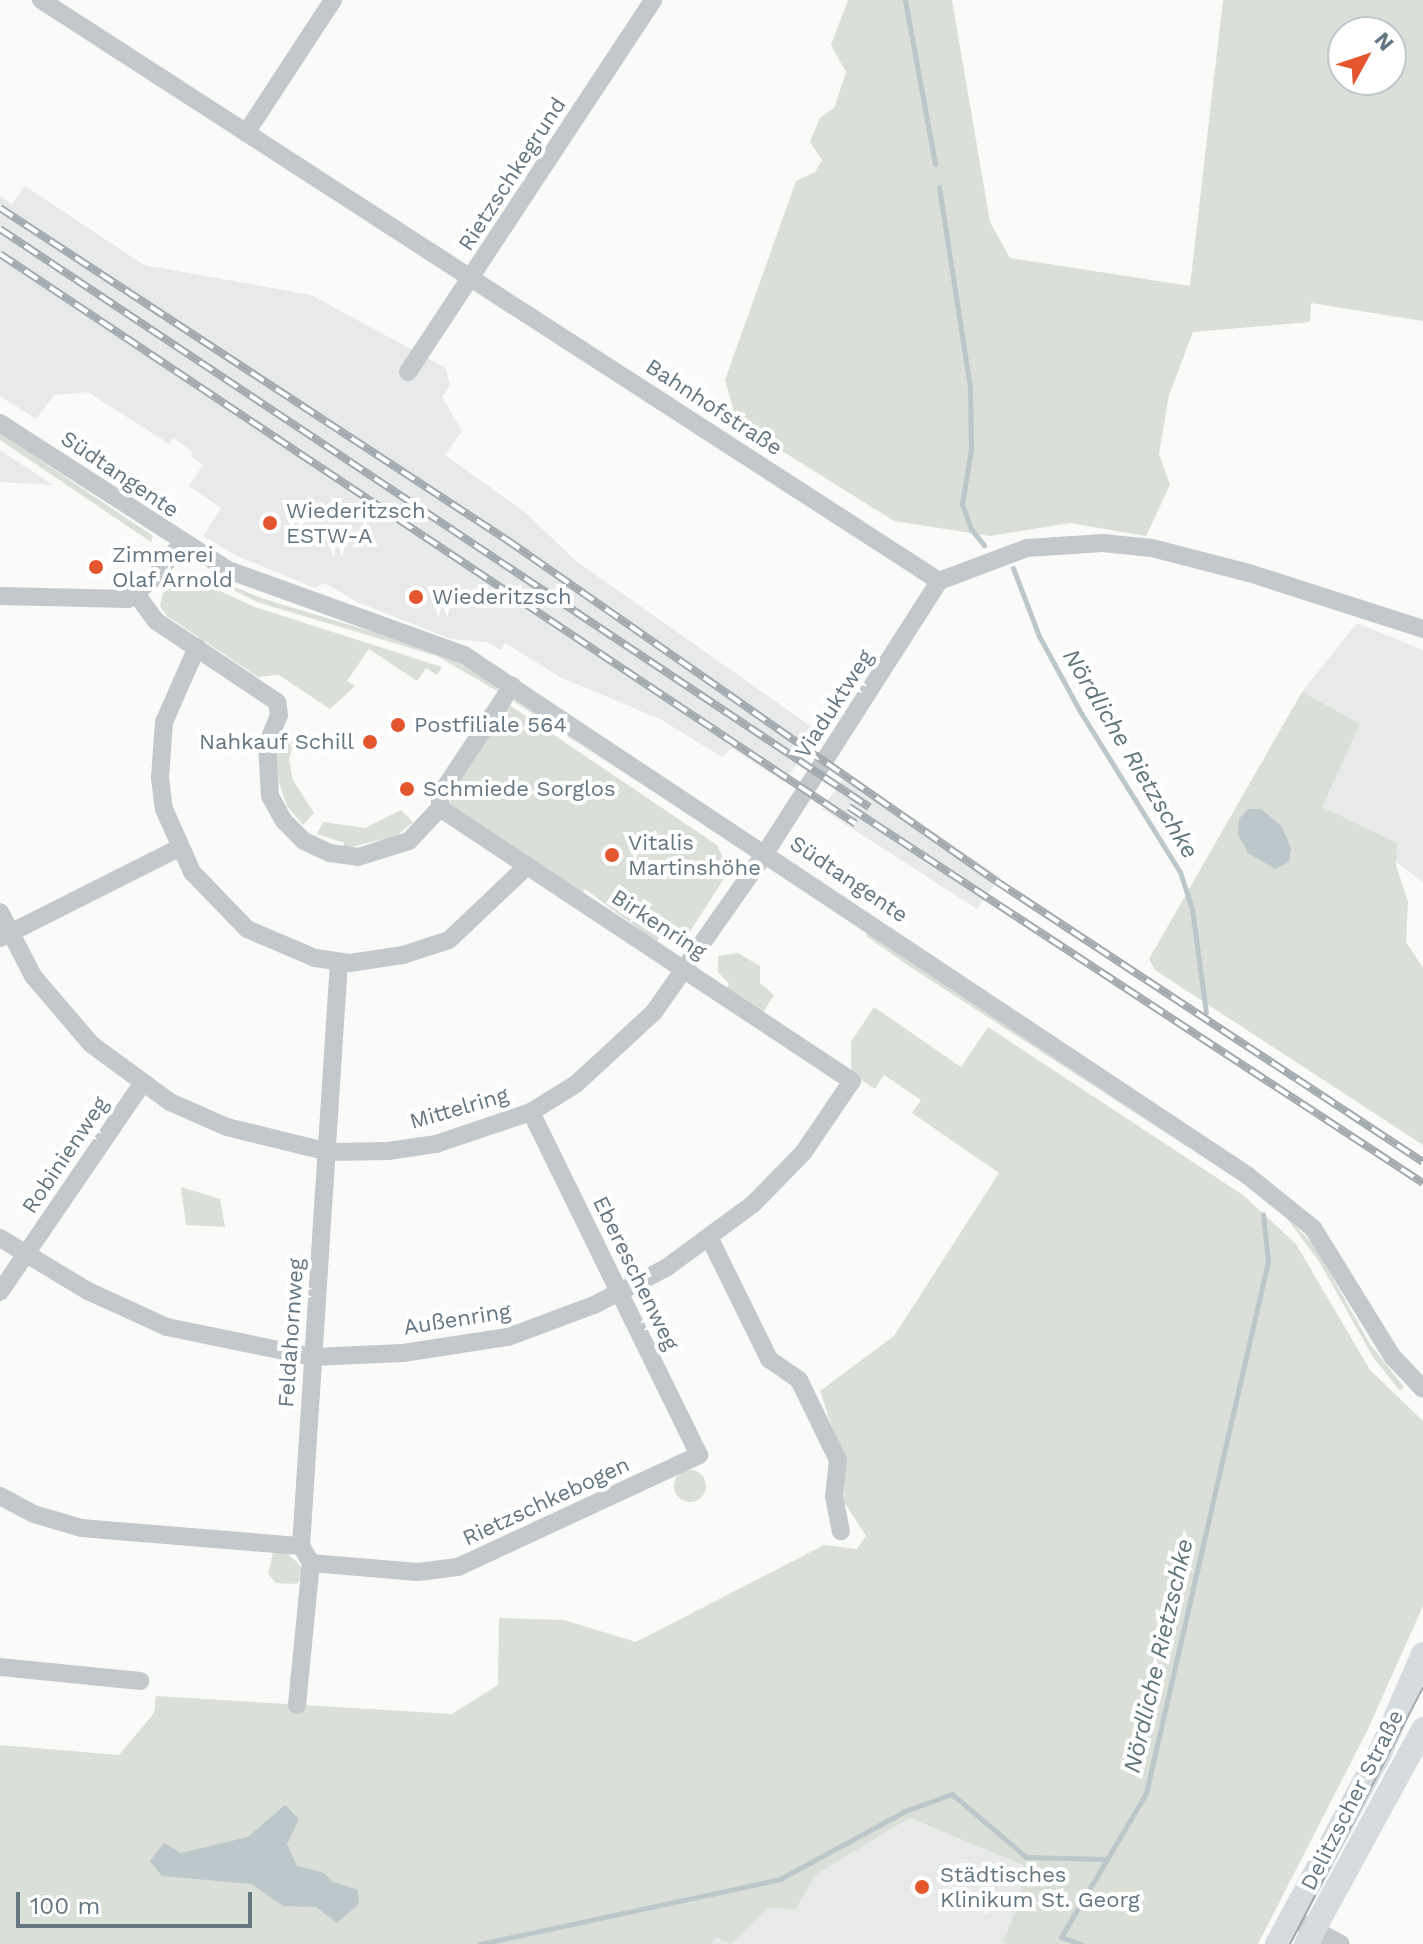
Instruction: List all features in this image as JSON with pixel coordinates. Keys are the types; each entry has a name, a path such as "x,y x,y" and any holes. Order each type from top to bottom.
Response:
{"main road":[{"name":"Delitzscher Straße","path":"1277,1944 1380,1753 1423,1654"},
{"name":"Delitzscher Straße","path":"1310,1937 1423,1729"}],"street":[{"name":"Bahnhofstraße","path":"41,0 939,581"},
{"path":"246,133 333,0"},
{"name":"Rietzschkegrund","path":"408,372 472,280 653,0"},
{"name":"Südtangente","path":"0,423 181,544 258,584 439,643 512,686 766,852 1247,1175 1313,1228 1392,1356 1423,1389"},
{"path":"939,581 1027,548 1103,543 1152,548 1249,573 1423,629"},
{"path":"0,596 103,601 137,595 181,544"},
{"name":"Viaduktweg","path":"766,852 939,581"},
{"path":"137,595 156,621 277,702 279,715 267,745 270,796 284,821 304,841 330,853 358,857 386,851 409,841 440,808 440,795 512,686"},
{"path":"197,647 170,698 160,747 164,809 177,849 208,893 247,929 291,951 339,962 403,955 449,940 492,905 527,866"},
{"name":"Birkenring","path":"440,808 852,1081"},
{"path":"4,935 177,849"},
{"name":"Mittelring","path":"0,912 4,935 64,1016 142,1084 227,1127 329,1152 436,1144 531,1112 616,1051 685,970 766,852"},
{"name":"Feldahornweg","path":"301,1546 339,962"},
{"name":"Außenring","path":"0,1238 101,1298 167,1327 313,1357 473,1344 540,1328 618,1292 710,1239 803,1153 852,1081"},
{"name":"Robinienweg","path":"0,1292 142,1084"},
{"name":"Ebereschenweg","path":"531,1112 699,1455"},
{"path":"710,1239 769,1359 799,1380 838,1460 834,1496 841,1531"},
{"name":"Rietzschkebogen","path":"311,1563 418,1572 458,1567 699,1455"},
{"path":"0,1496 34,1514 81,1528 301,1546 311,1563 297,1705"},
{"path":"0,1667 140,1681"},
{"path":"1292,1918 1310,1937 1341,1944"}],"shaded area":[{"path":"848,0 952,0 990,222 1010,258 1190,286 1223,0 1423,0 1423,321 1311,303 1310,322 1193,332 1169,395 1159,454 1170,485 1146,536 1070,523 990,536 894,521 737,423 725,380 796,181 815,172 822,160 810,142 820,118 834,108 846,72 831,45"},
{"path":"25,186 144,265 311,295 446,368 450,386 442,397 462,431 445,455 526,513 576,561 819,732 784,782 731,748 722,757 660,719 560,677 505,643 501,650 487,642 451,639 357,602 325,583 315,588 235,555 203,536 221,508 189,486 203,465 191,456 193,452 173,438 169,444 88,392 54,395 36,419 0,396 0,196 12,204"},
{"path":"0,433 153,536 151,542 0,440"},
{"path":"0,450 53,485 0,482"},
{"path":"198,572 264,599 439,652 495,684 499,692 437,656 257,602"},
{"path":"189,577 255,607 442,667 437,675 426,668 417,681 369,649 347,681 355,686 330,709 279,675 258,677 167,616 160,606 163,593"},
{"path":"1357,623 1423,650 1423,882 1322,807 1302,692"},
{"path":"1302,692 1360,724 1322,807 1397,843 1396,865 1408,902 1406,942 1423,968 1423,1145 1155,970 1149,959"},
{"path":"517,700 728,840 513,701"},
{"path":"508,704 717,845 727,866 725,877 684,941 672,945 660,937 656,942 585,889 582,893 446,802"},
{"path":"281,733 294,741 289,760 293,780 314,813 303,825 287,806 279,783 274,757"},
{"path":"847,773 1000,877 977,909 822,809"},
{"path":"1248,809 1261,809 1282,827 1291,848 1289,862 1275,869 1248,853 1238,834 1239,819"},
{"path":"401,810 413,822 387,844 384,839 343,849 344,843 317,834 323,822 365,828"},
{"path":"867,932 1249,1187 909,966 866,936"},
{"path":"738,953 760,966 760,983 774,995 762,1014 726,989 729,984 718,972 718,956"},
{"path":"874,1007 961,1067 988,1027 1243,1195 1296,1244 1370,1370 1423,1421 1423,1606 1368,1729 1258,1944 1008,1944 1003,1942 1020,1901 1023,1865 909,1818 815,1875 795,1910 770,1907 731,1944 715,1937 712,1944 0,1944 0,1745 119,1755 154,1713 156,1696 452,1714 498,1685 499,1618 564,1620 636,1642 824,1545 857,1549 866,1536 844,1502 845,1466 820,1391 894,1336 999,1173 912,1113 921,1100 884,1075 875,1089 851,1073 851,1042"},
{"path":"181,1187 220,1199 225,1227 186,1225"},
{"path":"1283,1213 1314,1245 1370,1344 1404,1387 1400,1391 1373,1357 1320,1263"},
{"path":"690,1470 701,1475 706,1486 701,1497 690,1502 679,1497 674,1486 679,1475"},
{"path":"273,1552 286,1552 306,1571 297,1584 276,1583 268,1574"},
{"path":"285,1805 299,1819 287,1844 297,1866 324,1873 333,1882 358,1890 359,1904 337,1923 316,1907 283,1906 252,1884 162,1876 150,1861 164,1843 181,1853 248,1837"},
{"name":"Städtisches Klinikum St. Georg","path":"908,1818 1023,1865 1125,1944 578,1944 815,1875"}],"waterway":[{"name":"Nördliche Rietzschke","path":"905,0 935,164"},
{"name":"Nördliche Rietzschke","path":"939,187 970,388 971,449 962,504 971,529 984,545"},
{"name":"Nördliche Rietzschke","path":"1013,568 1039,636 1081,713 1180,872 1192,909 1206,1012"},
{"name":"Nördliche Rietzschke","path":"1081,1944 1061,1937 1146,1793 1268,1261 1263,1214"},
{"name":"Nördliche Rietzschke","path":"480,1944 780,1879 905,1811 952,1794 1026,1857 1104,1859"}],"tram line":[{"path":"1290,1944 1423,1687"}],"railway":[{"path":"0,208 507,540 996,881 1423,1162"},
{"path":"0,229 869,807"},
{"path":"0,254 856,824"},
{"path":"849,807 1423,1183"}],"place":[{"name":"Wiederitzsch ESTW-A","path":"270,523"},
{"name":"Zimmerei Olaf Arnold","path":"96,567"},
{"name":"Wiederitzsch","path":"416,597"},
{"name":"Postfiliale 564","path":"398,725"},
{"name":"Nahkauf Schill","path":"370,742"},
{"name":"Schmiede Sorglos","path":"407,789"},
{"name":"Vitalis Martinshöhe","path":"612,855"},
{"name":"Städtisches Klinikum St. Georg","path":"922,1887"}]}
